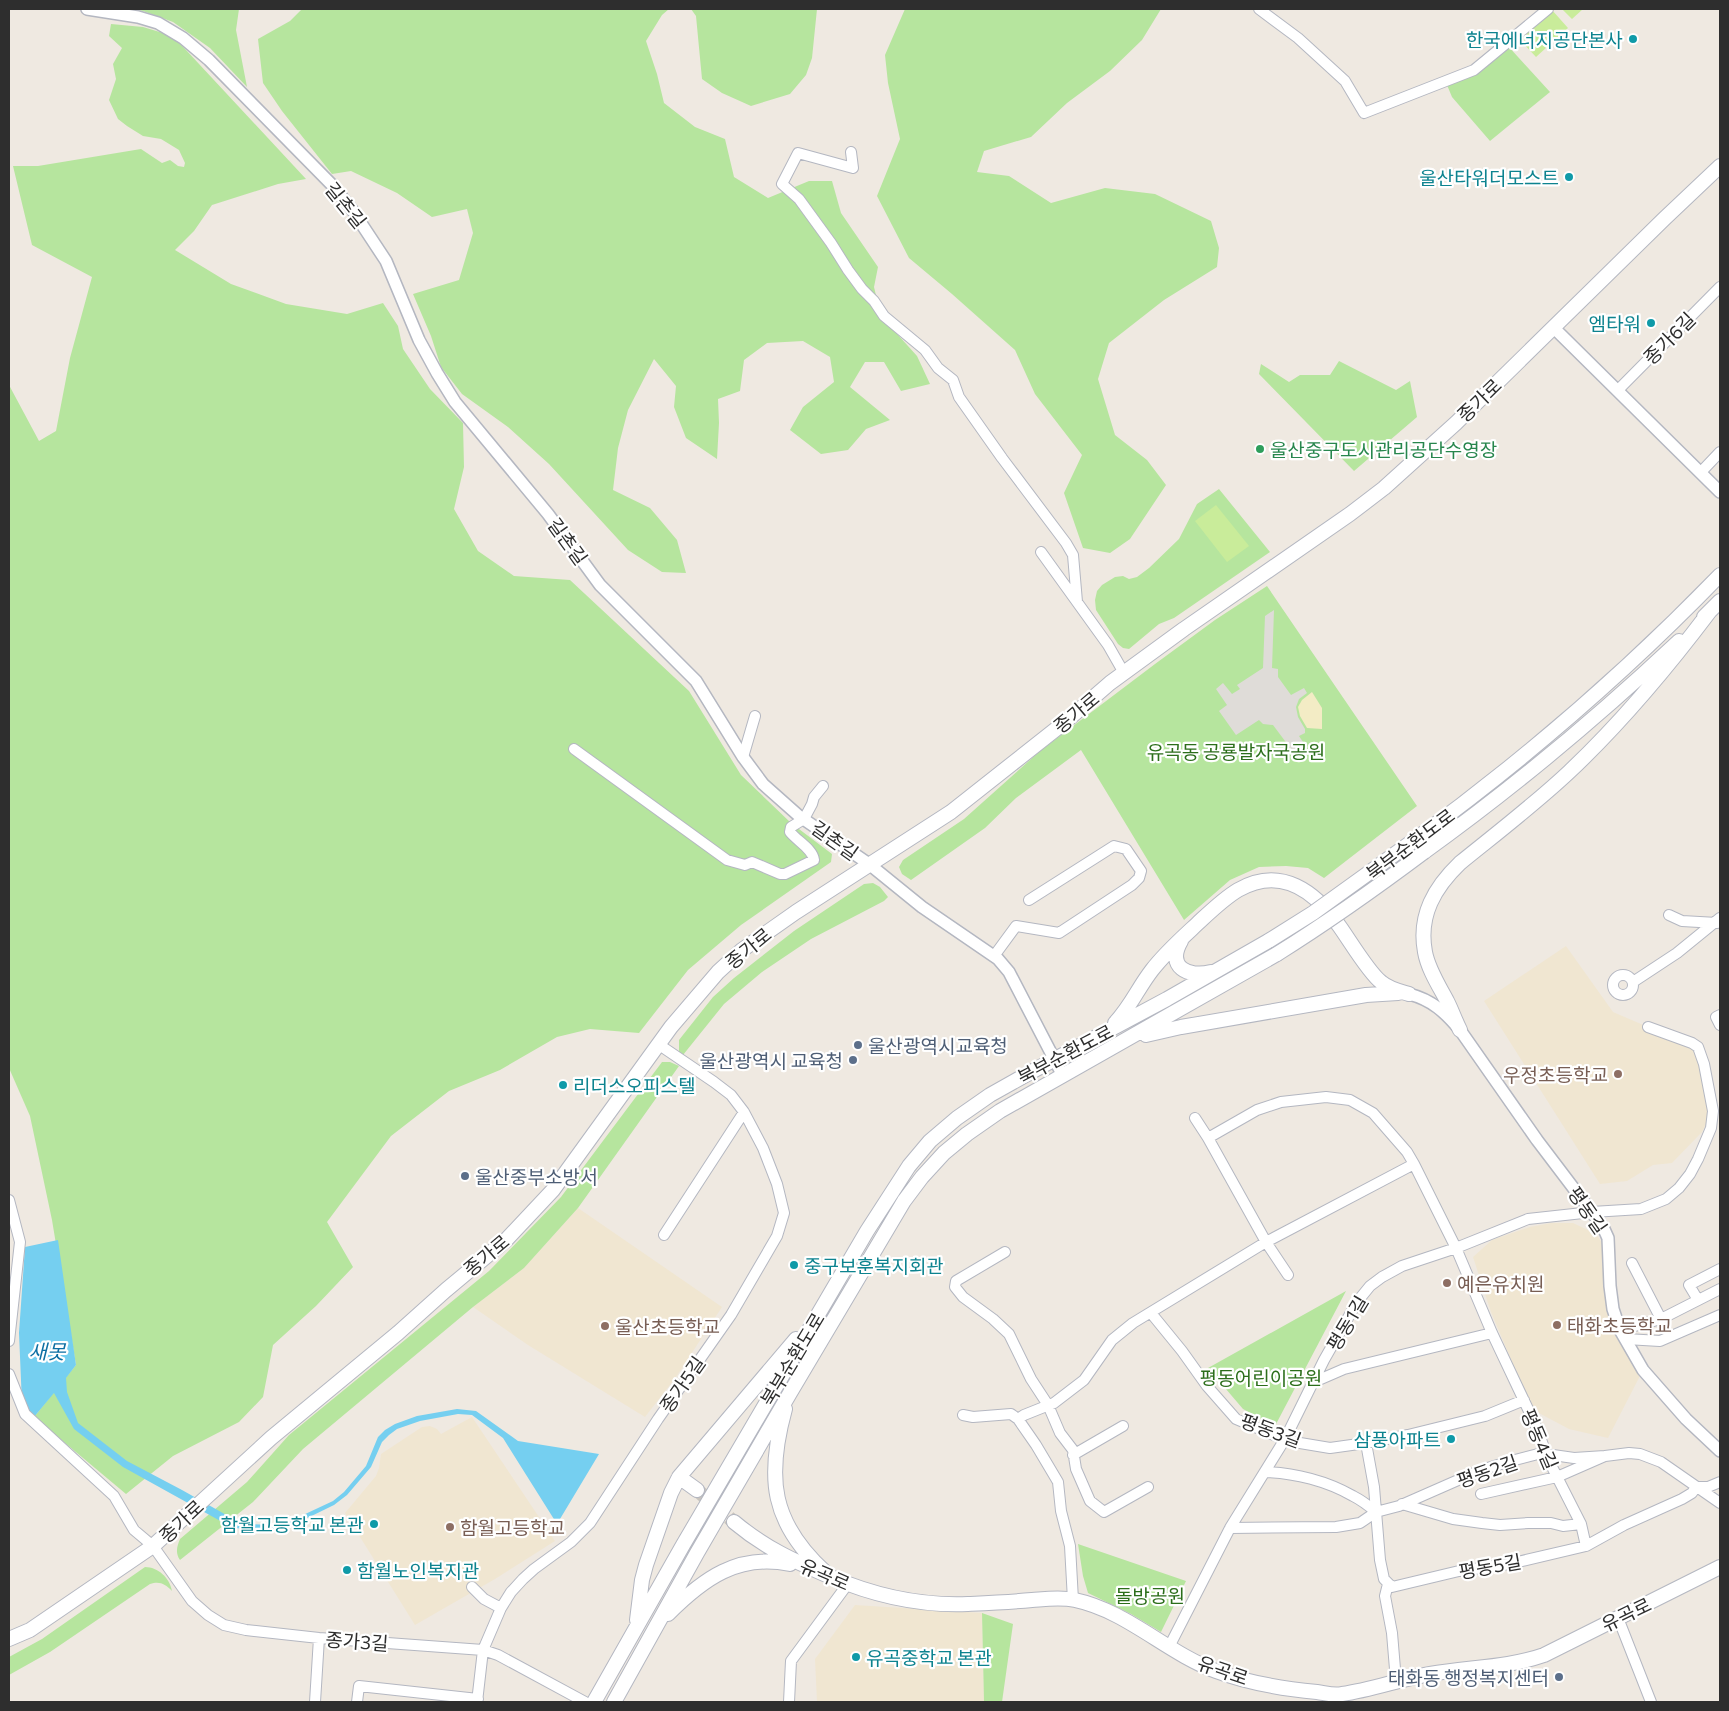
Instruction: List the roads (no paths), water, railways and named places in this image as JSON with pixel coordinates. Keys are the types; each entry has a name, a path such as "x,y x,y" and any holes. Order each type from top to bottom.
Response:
{"main road":[{"name":"종가로","path":"9,1639 30,1630 153,1546 271,1438 398,1333 512,1233 553,1190 658,1044 691,1002 718,972 742,950 796,912 951,812 1124,673 1384,488 1456,423 1720,166"},
{"name":"북부순환도로","path":"594,1702 890,1193 930,1141 957,1118 990,1095 1217,971 1313,913 1475,795 1567,719 1655,640 1720,575"},
{"name":"북부순환도로","path":"614,1702 790,1393 880,1240 904,1201 922,1177 944,1153 1000,1111 1277,954 1336,916 1484,808 1531,770 1660,659 1715,606"},
{"path":"1460,1030 1430,968 1425,952 1426,914 1434,894 1445,877 1460,863 1569,773 1656,681 1715,606"},
{"path":"1100,1035 1125,1013 1151,971 1184,936 1222,901 1240,889 1261,882 1274,881 1293,884 1312,894 1331,914 1380,982 1409,994"},
{"path":"1184,936 1176,951 1176,958 1180,968 1190,974 1198,975 1217,971"},
{"path":"1122,1043 1181,1026 1272,1012 1366,994 1393,992 1409,994"},
{"path":"636,1628 642,1580 671,1493 679,1477 822,1308"},
{"path":"790,1393 775,1466 775,1488 779,1507 795,1539 830,1577"},
{"path":"679,1477 697,1490"},
{"name":"유곡로","path":"734,1522 752,1537 806,1568 872,1593 944,1605 1053,1599 1073,1600 1111,1613 1190,1660 1217,1671 1250,1680 1339,1695 1366,1691 1396,1681 1430,1674 1514,1663 1544,1655 1720,1567"},
{"path":"657,1625 697,1589 715,1576 738,1564 761,1560 806,1568"}],"street":[{"name":"길촌길","path":"87,9 138,17 158,23 183,38 209,60 334,187 353,211 386,261 419,340 437,374 455,402 548,514 600,585 696,681 743,757 763,784 804,819 869,864 922,907 994,956 1009,972 1063,1076"},
{"path":"1259,9 1298,38 1345,81 1364,113 1474,70 1548,9"},
{"path":"851,152 853,168 798,153 782,184 799,199 848,270 884,316 925,350 938,368 954,380 959,397 1073,555 1077,602"},
{"name":"종가6길","path":"1618,390 1720,287"},
{"path":"1554,328 1720,492"},
{"path":"1701,472 1720,452"},
{"path":"1041,552 1108,645 1124,673"},
{"path":"743,757 755,716"},
{"path":"574,749 727,860 745,865 752,862 780,874 811,863 814,860 813,853 790,832 791,828 804,819 814,797 824,786"},
{"path":"994,956 1016,926 1059,933 1132,885 1139,878 1141,871 1126,849 1114,846 1029,900"},
{"path":"1669,915 1682,922 1718,922"},
{"path":"1027,928 1037,921"},
{"path":"1634,982 1718,922"},
{"name":"평동길","path":"1409,994 1434,1004 1446,1013 1460,1030 1531,1132 1603,1227 1608,1238 1613,1310 1623,1335 1643,1370 1686,1419 1720,1451"},
{"path":"1720,1015 1716,1017 1720,1025"},
{"path":"1648,1027 1698,1047 1704,1064 1713,1111 1711,1128"},
{"name":"종가5길","path":"477,1701 483,1650 501,1608 511,1592 534,1569 571,1542 590,1523 658,1419 730,1315 777,1236 784,1213 777,1184 763,1148 744,1112 731,1096 714,1082 658,1044"},
{"name":"평동4길","path":"1208,1138 1257,1110 1281,1102 1326,1097 1350,1100 1373,1113 1407,1152 1456,1248 1492,1333 1536,1426 1546,1454 1581,1524 1586,1546"},
{"path":"664,1235 744,1112"},
{"path":"1196,1118 1266,1242 1288,1275"},
{"path":"1711,1128 1720,1118"},
{"name":"평동1길","path":"1169,1647 1230,1528 1285,1439 1357,1302 1370,1286 1382,1276 1402,1266 1456,1248 1528,1219 1641,1209 1666,1199 1679,1188 1690,1174 1711,1128"},
{"path":"1018,1419 1070,1392 1084,1380 1119,1333 1132,1323 1266,1242 1414,1164"},
{"path":"9,1200 20,1242 9,1341"},
{"path":"1005,1252 956,1281 955,1287 963,1297 993,1319 1009,1334 1031,1379 1048,1405 1060,1433 1073,1450 1076,1469 1090,1501 1104,1512 1148,1487"},
{"path":"1632,1263 1661,1319"},
{"path":"1698,1300 1690,1285 1720,1269"},
{"path":"1623,1335 1661,1319 1720,1289"},
{"name":"평동3길","path":"1151,1313 1207,1386 1236,1419 1285,1439 1330,1448 1366,1443 1485,1416 1524,1400"},
{"path":"1623,1335 1660,1341 1720,1315"},
{"path":"1314,1382 1344,1369 1492,1333"},
{"name":"종가3길","path":"9,1374 25,1414 114,1496 134,1530 153,1546 192,1601 208,1615 224,1625 246,1630 319,1638 483,1650 585,1702"},
{"path":"963,1415 973,1417 1011,1414 1018,1419 1036,1445 1058,1482 1061,1512 1070,1546 1073,1600"},
{"path":"1074,1455 1123,1426"},
{"path":"1366,1443 1370,1460 1380,1560 1384,1579 1388,1584 1385,1596 1392,1633 1396,1681"},
{"name":"평동2길","path":"1230,1528 1336,1527 1360,1523 1376,1512 1402,1504 1480,1470 1538,1454 1574,1458 1629,1453 1648,1457 1672,1469 1720,1503"},
{"name":"평동2길","path":"1481,1494 1557,1477 1605,1456"},
{"path":"1266,1472 1288,1472 1325,1484 1353,1496 1376,1512"},
{"name":"평동5길","path":"1388,1584 1392,1588 1459,1571 1509,1564 1586,1546 1624,1525 1682,1499 1692,1493 1696,1487 1708,1487 1720,1482"},
{"name":"평동2길","path":"1402,1504 1453,1519 1491,1524 1551,1523 1563,1526 1581,1524"},
{"path":"789,1702 791,1661 847,1585"},
{"path":"472,1587 484,1599 501,1608"},
{"path":"1618,1618 1651,1702"},
{"path":"315,1702 319,1638"},
{"path":"357,1702 359,1686 418,1698 477,1701"}],"water":[{"name":"새못","path":"58,1240 76,1365 66,1378 67,1392 78,1423 127,1461 237,1521 248,1524 273,1525 286,1523 333,1501 344,1492 366,1466 378,1437 395,1424 417,1416 457,1409 476,1411 518,1441 599,1454 557,1524 503,1438 472,1415 458,1414 420,1421 397,1429 389,1435 382,1442 371,1467 347,1495 334,1505 277,1531 233,1528 123,1467 74,1429 54,1393 34,1417 22,1404 19,1333 25,1247"}],"tunnel":[{"path":"697,1490 734,1522"}],"place":[{"name":"한국에너지공단본사","path":"1633,39"},
{"name":"울산타워더모스트","path":"1569,177"},
{"name":"엠타워","path":"1651,323"},
{"name":"울산중구도시관리공단수영장","path":"1260,449"},
{"name":"울산광역시교육청","path":"858,1045"},
{"name":"울산광역시 교육청","path":"853,1060"},
{"name":"우정초등학교","path":"1618,1074"},
{"name":"리더스오피스텔","path":"563,1085"},
{"name":"울산중부소방서","path":"465,1176"},
{"name":"중구보훈복지회관","path":"794,1265"},
{"name":"예은유치원","path":"1447,1283"},
{"name":"태화초등학교","path":"1557,1325"},
{"name":"울산초등학교","path":"605,1326"},
{"name":"삼풍아파트","path":"1451,1439"},
{"name":"함월고등학교 본관","path":"374,1524"},
{"name":"함월고등학교","path":"450,1527"},
{"name":"함월노인복지관","path":"347,1570"},
{"name":"유곡중학교 본관","path":"856,1657"},
{"name":"태화동 행정복지센터","path":"1559,1677"}],"park label":[{"name":"유곡동 공룡발자국공원","path":"1236,751"},
{"name":"평동어린이공원","path":"1261,1377"},
{"name":"돌방공원","path":"1150,1595"}]}
